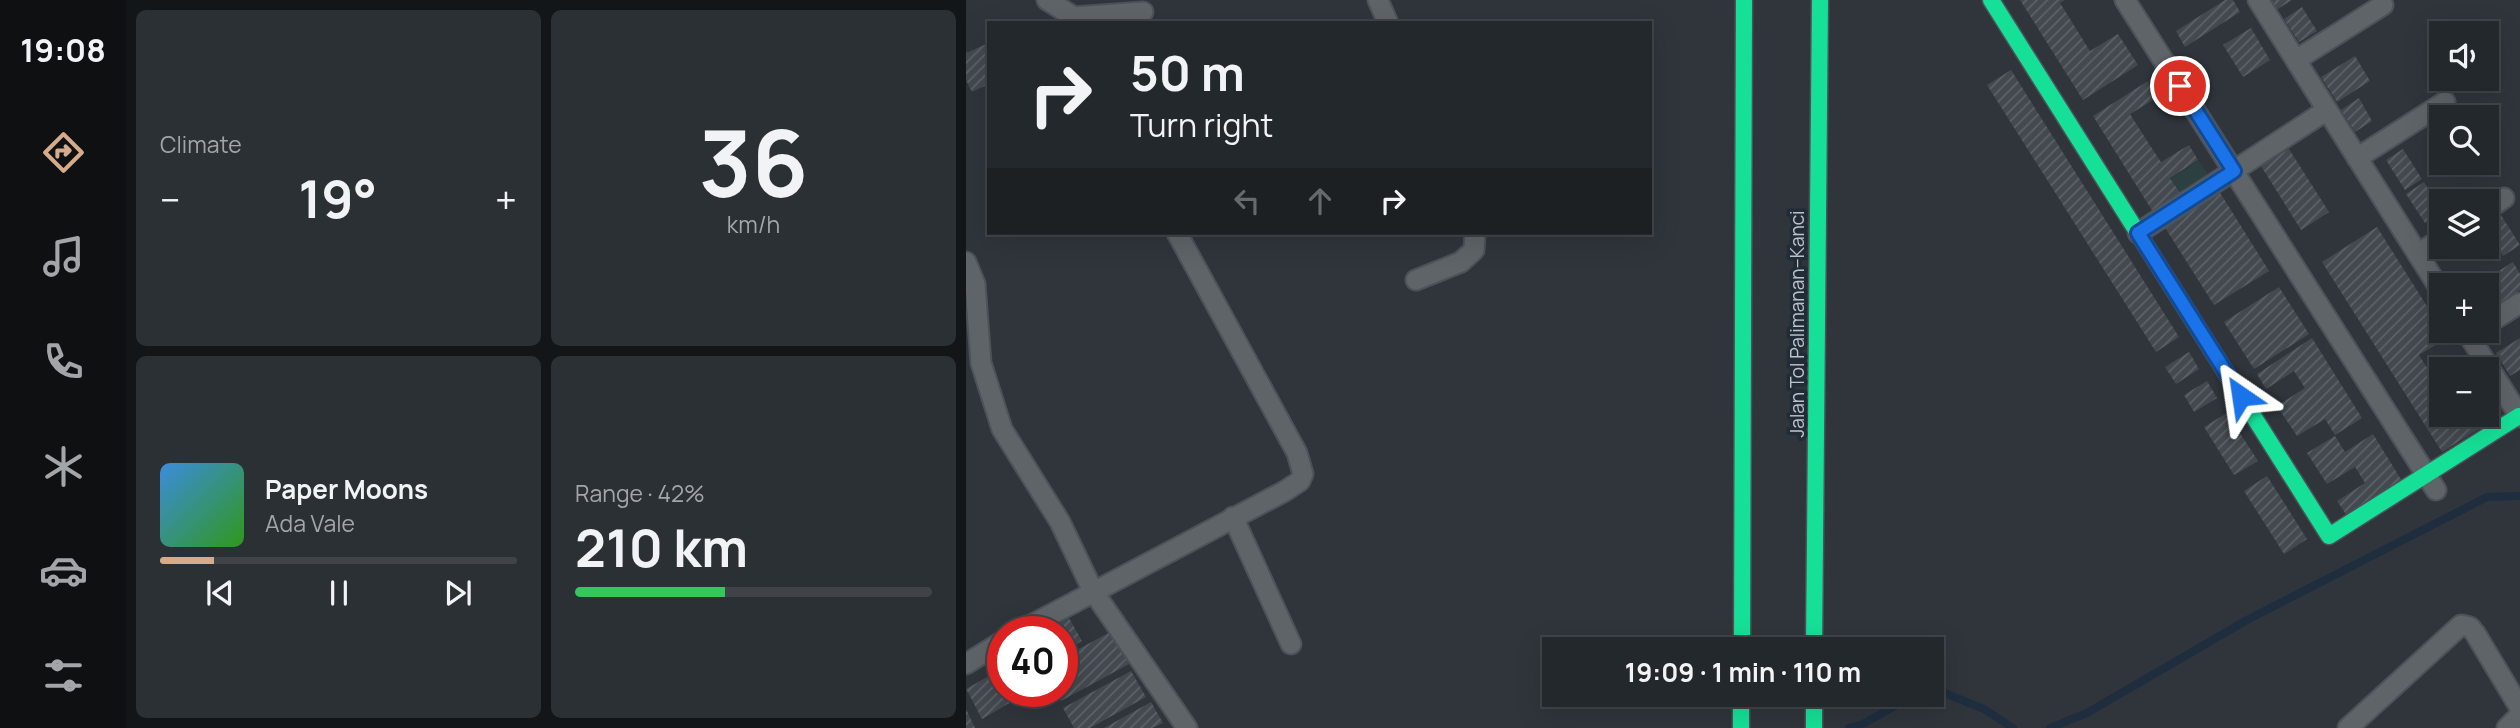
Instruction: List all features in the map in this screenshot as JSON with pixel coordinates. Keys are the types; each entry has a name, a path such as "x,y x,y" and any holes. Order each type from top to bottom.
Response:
{"main road":[{"path":"1742,637 1744,0"},
{"name":"Jalan Tol Palimanan–Kanci","path":"1815,637 1820,0"},
{"path":"1990,0 2329,536 2431,482 2520,416"},
{"path":"1741,707 1741,728"},
{"path":"1814,707 1814,728"}],"street":[{"path":"1047,0 1074,18 1143,12"},
{"path":"1378,0 1387,21"},
{"path":"2125,0 2431,482"},
{"path":"2258,0 2430,273"},
{"path":"2296,60 2383,5"},
{"path":"2357,158 2445,102"},
{"path":"2138,233 2327,110"},
{"path":"2499,201 2504,198"},
{"path":"1047,616 1285,491 1300,481 1303,474 1297,453 1178,235"},
{"path":"1416,280 1461,262 1474,250 1475,235"},
{"path":"2418,254 2429,247"},
{"path":"966,262 975,284 981,363 1002,429 1060,522 1093,591 1187,728"},
{"path":"2499,316 2520,303"},
{"path":"2477,343 2520,416"},
{"path":"1233,517 1290,644"},
{"path":"2348,728 2461,625 2470,627 2475,633 2520,708"},
{"path":"966,664 987,651"},
{"path":"2507,728 2520,715"}],"shaded area":[{"path":"2199,161 2209,176 2181,194 2171,178"}],"building":[{"path":"2020,0 2065,0 2060,3 2090,51 2118,34 2138,65 2083,100"},
{"path":"2225,0 2233,0 2240,12 2185,47 2176,31"},
{"path":"2265,0 2292,0 2273,12"},
{"path":"2302,7 2317,31 2299,42 2284,19"},
{"path":"2251,28 2270,60 2243,77 2223,45"},
{"path":"987,44 987,85 972,92 966,80 966,53"},
{"path":"2355,56 2370,81 2337,102 2321,77"},
{"path":"2011,70 2179,337 2156,352 1987,85"},
{"path":"2148,81 2158,97 2130,114 2161,162 2189,145 2198,160 2170,178 2181,194 2153,212 2093,116"},
{"path":"2359,98 2372,121 2355,132 2341,110"},
{"path":"2289,149 2329,212 2301,230 2261,166"},
{"path":"2403,149 2422,179 2405,190 2386,160"},
{"path":"2424,182 2429,190 2429,220 2425,223 2406,194"},
{"path":"2219,191 2269,271 2214,305 2164,226"},
{"path":"2499,212 2520,245 2503,256 2499,250"},
{"path":"2377,227 2429,309 2429,343 2439,343 2419,355 2429,371 2429,427 2482,427 2442,452 2322,262"},
{"path":"2513,262 2520,274 2520,290 2499,303 2499,273 2495,273"},
{"path":"2279,287 2309,334 2254,369 2224,322"},
{"path":"2312,338 2362,418 2335,435 2325,419 2297,436 2277,406 2305,388 2294,371 2266,389 2257,374"},
{"path":"2520,338 2520,370 2510,376 2496,353"},
{"path":"2189,352 2199,369 2176,384 2165,367"},
{"path":"2207,381 2217,398 2194,412 2184,395"},
{"path":"2227,413 2258,461 2234,475 2204,427"},
{"path":"2373,434 2402,481 2347,516 2337,501 2365,483 2355,467 2327,484 2307,453 2335,436 2345,452"},
{"path":"2267,476 2307,539 2284,554 2244,491"},
{"path":"1112,631 1129,664 1078,692 1078,649"},
{"path":"1131,671 1146,697 1090,728 1074,728 1063,708 1078,707 1078,700"},
{"path":"987,677 987,707 1003,707 982,719 966,689"},
{"path":"1151,702 1163,723 1152,728 1104,728"},
{"path":"966,709 975,728 966,728"}],"waterway":[{"path":"2050,728 2087,713 2247,620 2487,497 2520,496"},
{"path":"1944,693 1984,709 2013,728"},
{"path":"1849,728 1861,725 1893,707"}],"traffic: fast":[{"path":"1742,637 1744,0"},
{"path":"1814,637 1820,0"},
{"path":"1991,0 2329,536 2519,416"},
{"path":"1741,707 1741,728"},
{"path":"1814,707 1814,728"}],"route":[{"path":"2180,86 2234,171 2138,233 2241,396"}]}
